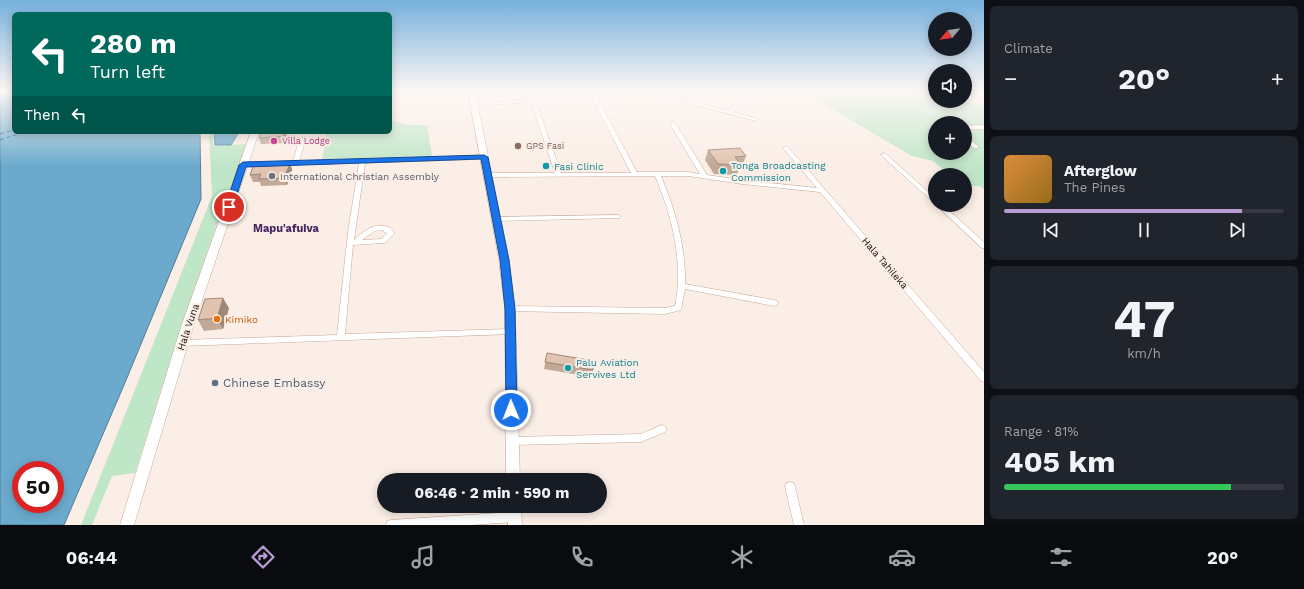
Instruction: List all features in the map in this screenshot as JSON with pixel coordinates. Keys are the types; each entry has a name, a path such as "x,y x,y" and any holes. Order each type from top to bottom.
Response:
{"main road":[{"path":"476,116 497,219 510,309 513,473"},
{"name":"Hala Vuna","path":"127,525 182,343 254,134"}],"street":[{"path":"539,116 559,175"},
{"path":"605,116 635,174"},
{"path":"747,116 756,119"},
{"path":"673,124 705,177"},
{"path":"972,127 984,127"},
{"path":"976,127 984,134"},
{"path":"296,164 302,140"},
{"path":"972,143 976,147"},
{"name":"Hala Tahileka","path":"786,148 984,378"},
{"path":"884,155 928,195"},
{"path":"273,164 484,157"},
{"path":"341,337 354,242 362,162"},
{"path":"243,165 266,164"},
{"path":"510,309 665,311 678,308 681,298 680,256 666,192 657,174"},
{"path":"488,175 688,174 742,182 821,190"},
{"path":"947,212 984,246"},
{"path":"497,219 618,217"},
{"path":"681,286 774,303"},
{"path":"182,343 510,332"},
{"path":"512,441 641,438 662,429"},
{"path":"790,487 799,525"},
{"path":"391,525 515,516"}],"green space":[{"path":"845,116 928,116 928,160 912,156"},
{"path":"972,116 984,116 984,189 978,186 972,186 972,168 942,168 933,161 929,160 972,160"},
{"path":"392,120 407,125 427,125 432,156 322,159 327,134 392,134"},
{"path":"209,134 213,134 213,145 215,146 246,144 176,343 135,473 112,476 92,525 81,525 212,196"}],"water":[{"path":"0,116 12,116 12,134 200,134 201,199 64,525 0,525"},
{"path":"214,134 238,134 231,145 215,145"}],"building":[{"path":"260,134 284,134 283,136 259,138"},
{"path":"740,148 746,156 735,157 741,165 718,164 708,150"},
{"path":"290,163 284,178 259,179 261,174 250,175 254,164"},
{"path":"223,298 217,318 198,320 205,299"},
{"path":"547,353 594,361 593,370 545,362"}],"ferry route":[{"path":"0,134 12,131"},
{"path":"0,140 18,134"}],"place":[{"name":"Villa Lodge","path":"274,141"},
{"name":"GPS Fasi","path":"518,146"},
{"name":"Fasi Clinic","path":"546,166"},
{"name":"Tonga Broadcasting Commission","path":"723,171"},
{"name":"International Christian Assembly","path":"272,176"},
{"name":"Kimiko","path":"217,319"},
{"name":"Palu Aviation Servives Ltd","path":"568,368"},
{"name":"Chinese Embassy","path":"215,383"}],"district":[{"name":"Mapu'afuiva","path":"286,228"}],"route":[{"path":"229,207 243,165 484,157 504,260 510,309 511,410"}]}
